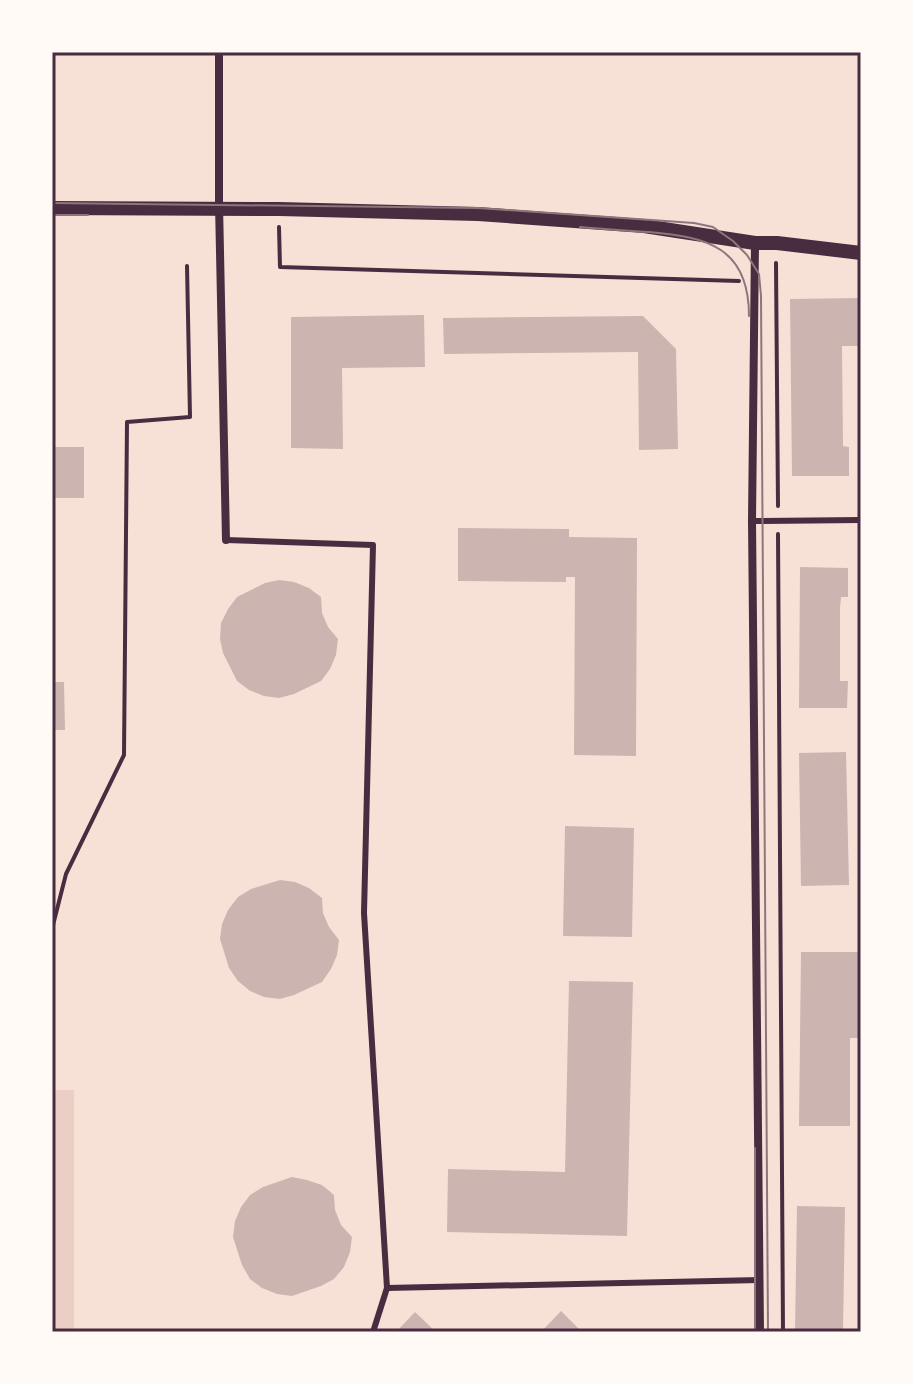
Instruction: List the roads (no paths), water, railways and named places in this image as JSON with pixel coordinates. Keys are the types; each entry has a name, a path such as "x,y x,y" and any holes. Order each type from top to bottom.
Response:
{"street":[{"path":"219,52 226,540"},
{"path":"52,208 478,214 644,226 755,243 861,253"},
{"path":"755,243 752,521 760,1332"}],"lane":[{"path":"752,521 861,520"},
{"path":"226,540 373,545 364,913 387,1288 373,1332"},
{"path":"387,1288 760,1280"}],"tram line":[{"path":"52,203 478,208 694,223 713,227 747,255 759,274 761,296 768,1332"},
{"path":"52,215 88,215"},
{"path":"580,227 670,234 721,250 733,260 742,274 749,316"},
{"path":"755,1148 755,1332"}]}
